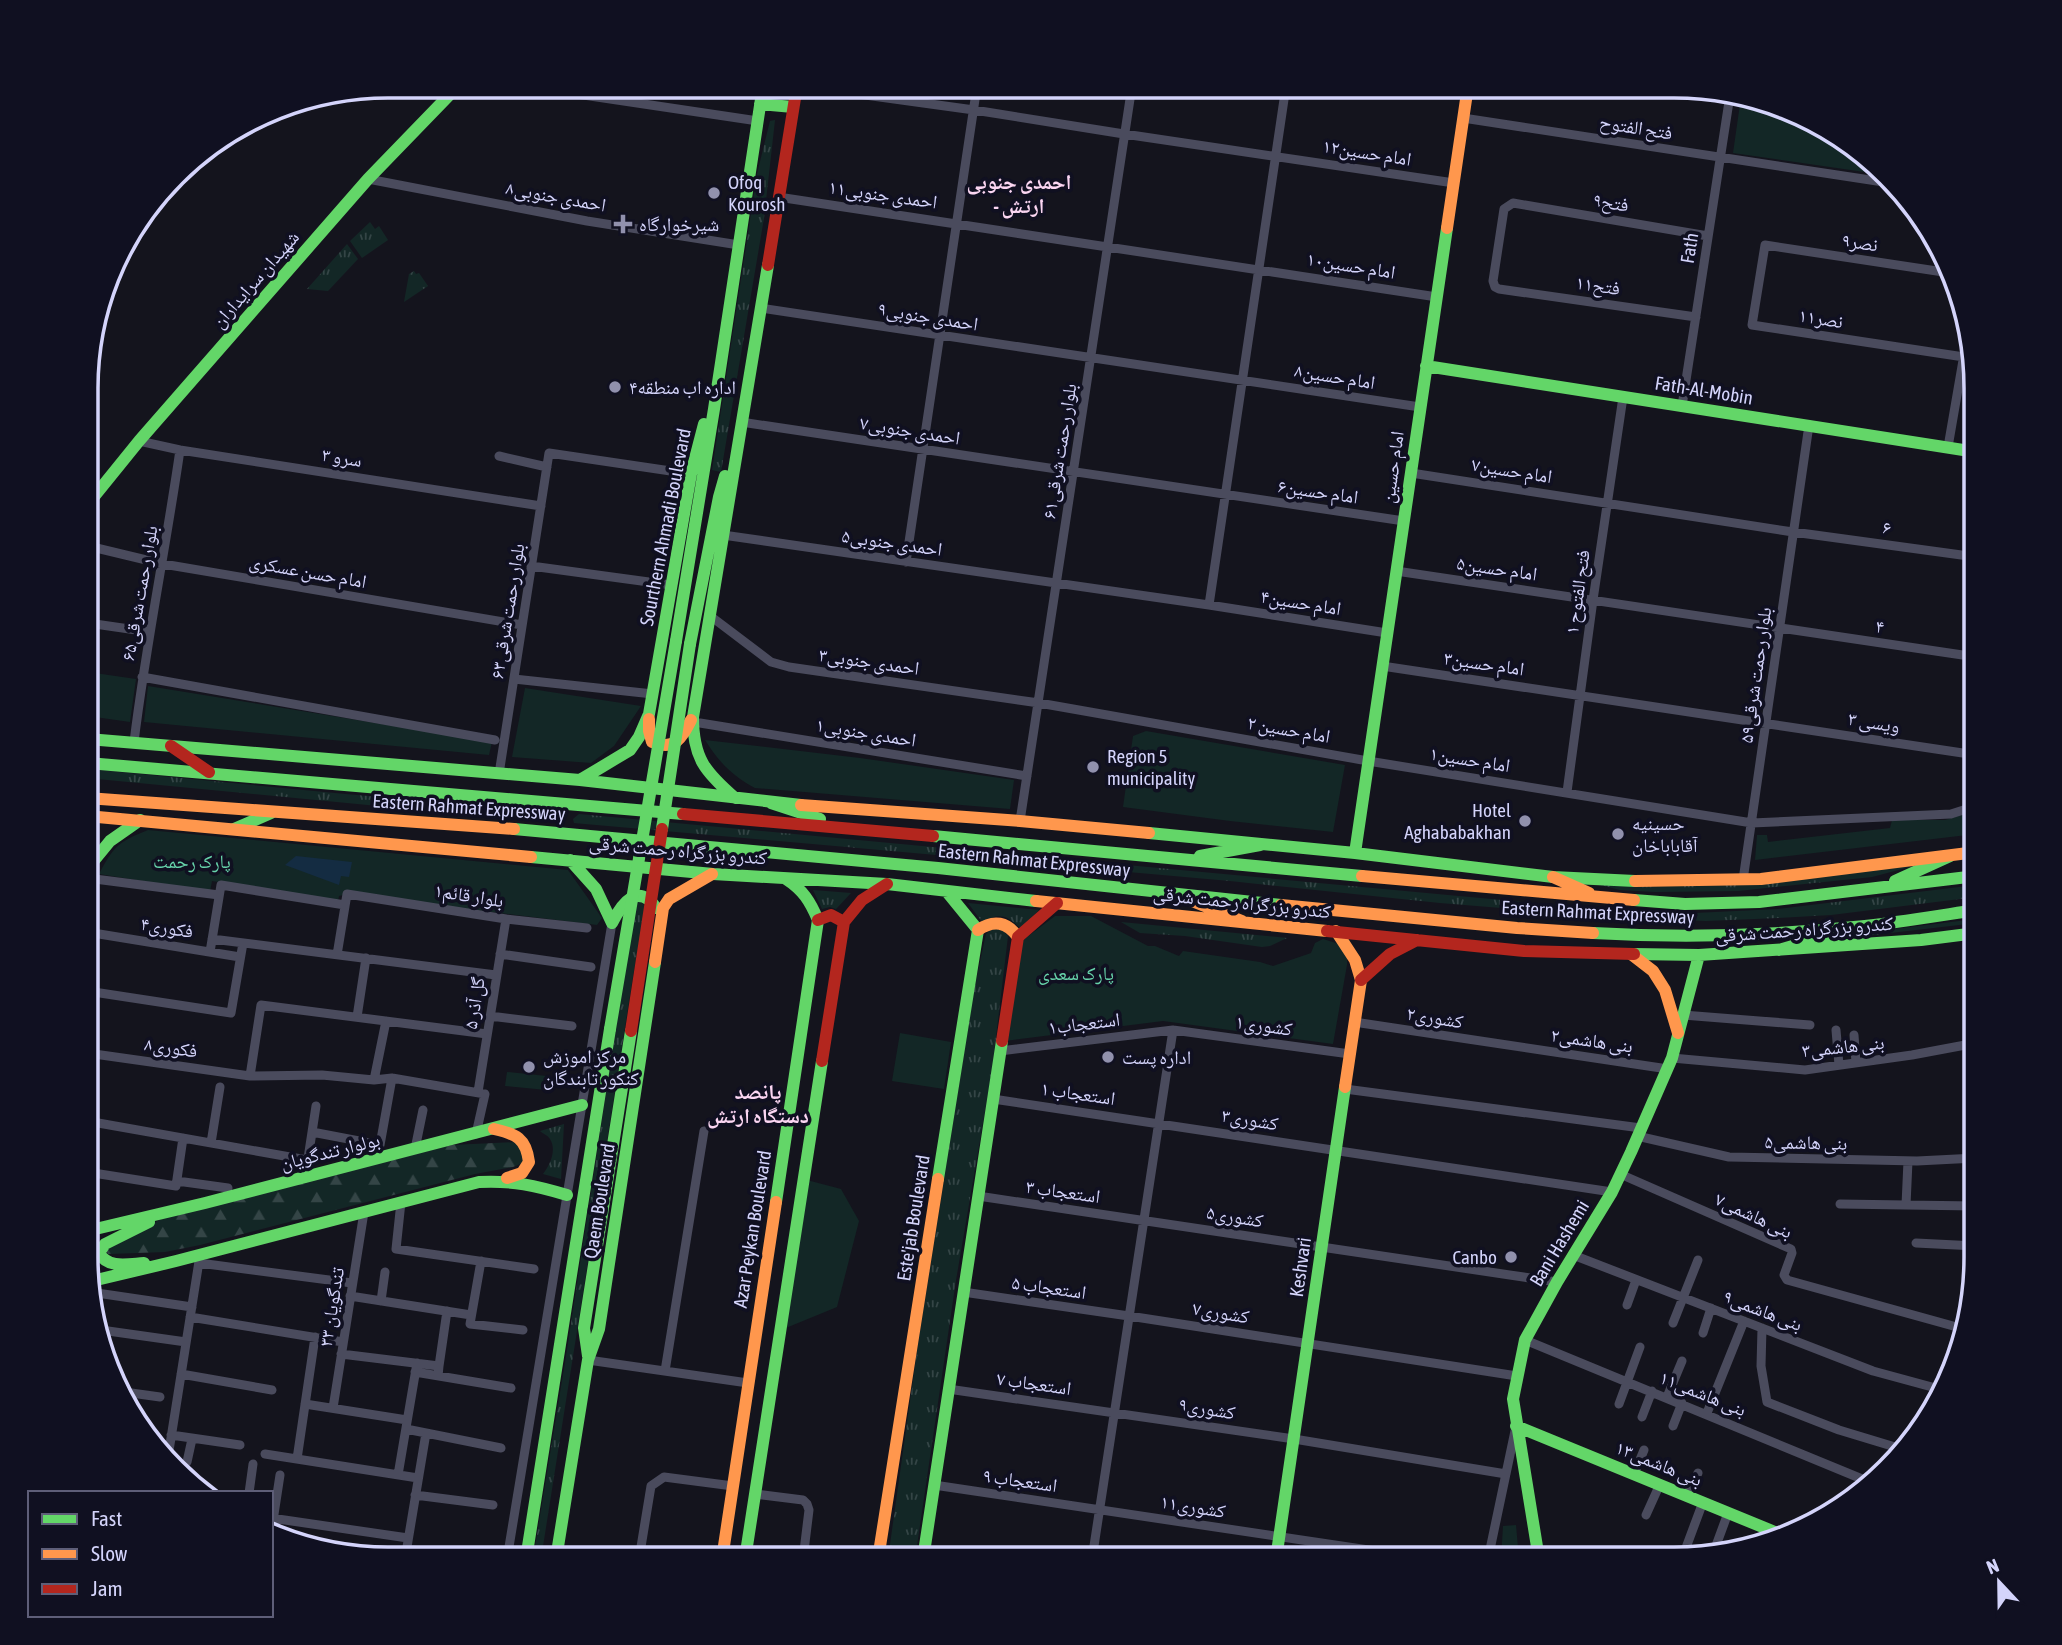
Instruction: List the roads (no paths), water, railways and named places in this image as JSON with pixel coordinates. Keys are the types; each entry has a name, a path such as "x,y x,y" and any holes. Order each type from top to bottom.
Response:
{"main road":[{"name":"شهیدان سرایداران","path":"98,492 368,179 445,98"},
{"name":"Sourthern Ahmadi Boulevard","path":"580,780 630,750 649,714 691,474 704,424 714,409 761,98"},
{"path":"735,798 701,765 692,740 709,615 795,98"},
{"name":"امام حسین","path":"1354,853 1466,98"},
{"path":"760,104 793,107"},
{"name":"Fath-Al-Mobin","path":"1426,366 1964,450"},
{"path":"528,1547 610,1029 714,409"},
{"path":"588,1360 584,1328 690,644 719,497 741,422"},
{"path":"649,714 652,742 666,746 674,745 696,720"},
{"path":"98,740 580,780 771,803 1020,821 1354,853 1604,881 1743,880 1964,854"},
{"path":"170,746 211,774"},
{"name":"Eastern Rahmat Expressway","path":"98,764 211,774 938,868 1503,926 1688,937 1856,928 1964,913"},
{"name":"Eastern Rahmat Expressway","path":"98,799 273,811 552,817 849,828 1685,904 1759,902 1964,878"},
{"path":"771,803 849,828"},
{"path":"234,829 273,811"},
{"name":"کندرو بزرگراه رحمت شرقی","path":"98,817 713,874 887,884 1524,951 1699,955 1922,940 1964,935"},
{"path":"98,854 118,833 140,820"},
{"path":"1181,860 1260,845"},
{"path":"1880,888 1950,856"},
{"path":"569,859 589,879 605,901 612,923"},
{"name":"Qaem Boulevard","path":"558,1547 588,1360 599,1329 663,908 669,899 713,874"},
{"path":"783,877 802,888 818,920 831,915 844,922"},
{"path":"1553,877 1601,898"},
{"path":"747,1547 844,922 853,906 869,893 887,884"},
{"path":"947,892 978,930 991,922 998,922 1007,925 1018,937"},
{"path":"1173,894 1242,921"},
{"path":"612,923 623,903 632,897 643,897 652,902 660,923"},
{"path":"925,1547 1018,937 1057,903"},
{"name":"Azar Peykan Boulevard","path":"724,1547 818,920"},
{"path":"1779,950 1856,928"},
{"name":"Este'jab Boulevard","path":"880,1547 978,930"},
{"path":"1336,931 1353,954 1359,966 1361,980"},
{"path":"1361,980 1390,954 1418,940"},
{"path":"1631,954 1653,971 1665,990 1678,1033"},
{"name":"Bani Hashemi","path":"1536,1547 1513,1399 1525,1340 1612,1192 1670,1064 1699,955"},
{"name":"Keshvari","path":"1278,1547 1361,980"},
{"path":"797,1063 821,1065"},
{"name":"بولوار تندگویان","path":"98,1228 305,1178 582,1105"},
{"path":"494,1129 518,1136 528,1146 530,1162 522,1173 504,1179"},
{"path":"165,1213 105,1244 100,1250 100,1257 113,1264 199,1259 479,1181 524,1181 567,1195"},
{"path":"99,1279 176,1261"},
{"path":"765,1273 789,1274"},
{"path":"748,1383 772,1387"},
{"name":"بنی هاشمی۱۳","path":"1516,1426 1769,1531"},
{"path":"727,1522 750,1523"}],"street":[{"path":"604,98 758,121"},
{"name":"امام حسین۱۲","path":"886,98 1454,183"},
{"path":"906,562 976,98"},
{"name":"بلوار رحمت شرقی۶۱","path":"1020,821 1130,98"},
{"path":"1209,606 1284,98"},
{"name":"Fath","path":"1682,406 1729,104"},
{"name":"فتح الفتوح","path":"1463,118 1877,181"},
{"name":"احمدی جنوبی۸","path":"368,179 587,221 739,245"},
{"name":"احمدی جنوبی۱۱","path":"778,197 1259,269"},
{"name":"۹فتح","path":"1495,287 1493,281 1504,209 1513,203 1708,236"},
{"name":"۹نصر","path":"1765,245 1939,271"},
{"name":"۱۱نصر","path":"1765,245 1752,325 1962,357"},
{"name":"امام حسین۱۰","path":"1259,269 1437,297"},
{"name":"۱۱فتح","path":"1495,287 1696,317"},
{"name":"احمدی جنوبی۹","path":"760,308 1244,380"},
{"path":"1948,447 1963,364"},
{"name":"امام حسین۸","path":"1244,380 1420,407"},
{"name":"فتح الفتوح ۱","path":"1567,792 1623,397"},
{"name":"احمدی جنوبی۷","path":"741,422 1227,496"},
{"name":"۵۹بلوار رحمت شرقی","path":"1743,880 1809,425"},
{"name":"سرو ۳","path":"139,441 180,450 541,506"},
{"name":"بلوار رحمت شرقی۶۵","path":"134,742 142,677 180,450"},
{"name":"بلوار رحمت شرقی۶۳","path":"499,774 549,453 691,474"},
{"path":"499,456 547,467"},
{"name":"امام حسین۷","path":"1411,472 1793,532"},
{"name":"امام حسین۶","path":"1227,496 1404,521"},
{"name":"۶","path":"1793,532 1964,555"},
{"name":"احمدی جنوبی۵","path":"723,535 1209,606"},
{"name":"امام حسن عسکری","path":"98,548 163,564 522,625"},
{"path":"531,566 671,585"},
{"name":"امام حسین۵","path":"1396,571 1780,629"},
{"name":"امام حسین۴","path":"1209,606 1387,633"},
{"name":"احمدی جنوبی۳","path":"709,615 777,664 1039,703 1203,732"},
{"path":"98,624 150,632"},
{"name":"۴","path":"1780,629 1964,655"},
{"name":"امام حسین۳","path":"1382,666 1766,723"},
{"path":"142,677 495,740"},
{"path":"514,679 653,694"},
{"name":"احمدی جنوبی۱","path":"696,720 1027,776"},
{"name":"ویسی ۳","path":"1766,723 1964,753"},
{"name":"۲ امام حسین","path":"1203,732 1368,761"},
{"name":"امام حسین۱","path":"1368,761 1752,823 1951,814 1964,810"},
{"path":"98,879 219,895"},
{"path":"210,952 221,885 345,905 337,955"},
{"name":"بلوار قائم۱","path":"345,905 347,894 506,919 587,928"},
{"name":"گل آذر ۵","path":"476,1134 485,1094 478,1092 506,919"},
{"path":"509,1547 612,923"},
{"name":"فکوری۴","path":"98,934 240,957"},
{"path":"212,939 496,975"},
{"path":"98,993 231,1013 243,943"},
{"path":"500,954 591,967"},
{"path":"357,1017 366,958"},
{"path":"250,1076 261,1005 487,1034"},
{"path":"1683,1015 1810,1025"},
{"path":"490,1016 572,1026"},
{"path":"374,1080 386,1021"},
{"name":"کشوری۲","path":"1354,1023 1511,1046"},
{"path":"1094,1547 1172,1030"},
{"name":"استعجاب۱","path":"1000,1051 1172,1030"},
{"name":"۱کشوری","path":"1172,1030 1350,1054"},
{"path":"1836,1030 1839,1065"},
{"path":"1854,1035 1856,1063"},
{"name":"۲بنی هاشمی","path":"1511,1046 1670,1064"},
{"name":"بنی هاشمی۳","path":"1670,1064 1805,1070 1964,1046"},
{"name":"فکوری۸","path":"98,1055 250,1076 322,1075 374,1080 392,1078 478,1092"},
{"path":"312,1132 380,1145 392,1078"},
{"path":"211,1143 220,1087"},
{"name":"بنی هاشمی۵","path":"1345,1088 1493,1108 1639,1132 1729,1157 1908,1161 1964,1159"},
{"name":"استعجاب ۱","path":"993,1099 1158,1122"},
{"path":"305,1178 316,1106"},
{"path":"415,1149 423,1110"},
{"name":"۳کشوری","path":"1158,1122 1612,1192"},
{"path":"98,1123 307,1160"},
{"path":"665,1371 704,1131"},
{"path":"177,1184 183,1138"},
{"path":"1906,1205 1908,1161"},
{"path":"98,1173 228,1188"},
{"name":"بنی هاشمی۷","path":"1620,1174 1791,1249 1793,1253 1784,1275 1787,1280 1955,1327"},
{"name":"استعجاب ۳","path":"978,1196 1144,1220"},
{"path":"401,1202 396,1249 534,1269"},
{"path":"1840,1204 1964,1206"},
{"name":"۳۳ تندگویان","path":"333,1408 364,1212"},
{"name":"۵کشوری","path":"1144,1220 1557,1282"},
{"path":"1916,1243 1964,1245"},
{"name":"بنی هاشمی۹","path":"1573,1255 1873,1371 1933,1387"},
{"path":"170,1448 199,1259 352,1283"},
{"path":"1674,1323 1698,1259"},
{"path":"470,1319 481,1261"},
{"path":"381,1301 385,1272"},
{"path":"1627,1305 1636,1280"},
{"name":"استعجاب ۵","path":"963,1292 1129,1316"},
{"path":"100,1294 343,1342"},
{"path":"350,1296 447,1311 470,1319 523,1330"},
{"path":"1703,1333 1711,1308"},
{"path":"438,1371 447,1311"},
{"name":"۷کشوری","path":"1129,1316 1517,1376"},
{"path":"1707,1413 1745,1321"},
{"path":"1762,1328 1761,1366 1767,1402 1839,1430 1893,1446"},
{"path":"108,1331 186,1342"},
{"path":"545,1331 557,1358"},
{"path":"297,1460 315,1337"},
{"name":"بنی هاشمی۱۱","path":"1525,1340 1861,1478"},
{"path":"1619,1404 1640,1348"},
{"path":"341,1354 438,1371 511,1388"},
{"path":"588,1360 748,1383"},
{"path":"1667,1397 1682,1361"},
{"path":"398,1475 416,1367"},
{"path":"181,1374 272,1390"},
{"name":"استعجاب ۷","path":"948,1389 1115,1412"},
{"path":"1642,1417 1652,1391"},
{"path":"132,1393 160,1397"},
{"path":"1673,1426 1682,1403"},
{"path":"305,1404 406,1424 426,1433 501,1448"},
{"name":"۹کشوری","path":"1115,1412 1506,1474"},
{"path":"1491,1547 1516,1426"},
{"path":"406,1547 426,1433"},
{"path":"172,1435 240,1445"},
{"path":"187,1462 192,1439"},
{"path":"1634,1474 1644,1450"},
{"path":"265,1454 418,1478"},
{"path":"248,1491 253,1464"},
{"path":"1687,1495 1698,1473"},
{"path":"279,1475 273,1518 408,1538"},
{"path":"641,1547 651,1486 664,1477 733,1486"},
{"path":"1646,1515 1660,1484"},
{"name":"استعجاب ۹","path":"934,1485 1100,1509"},
{"path":"755,1494 803,1500 807,1504 809,1510 804,1547"},
{"path":"415,1495 493,1505"},
{"path":"1686,1546 1703,1502"},
{"name":"۱۱کشوری","path":"1100,1509 1349,1547"},
{"path":"1717,1544 1728,1513"}],"water":[{"path":"296,856 352,862 349,877 341,876 339,885 285,865"}],"place":[{"name":"Ofoq Kourosh","path":"714,193"},
{"name":"شیرخوارگاه","path":"623,224"},
{"name":"اداره اب منطقه۴","path":"615,387"},
{"name":"Region 5 municipality","path":"1093,767"},
{"name":"Hotel Aghababakhan","path":"1525,821"},
{"name":"حسینیه آقاباباخان","path":"1618,834"},
{"name":"اداره پست","path":"1108,1057"},
{"name":"مرکز اموزش کنکور تابندگان","path":"529,1067"},
{"name":"Canbo","path":"1511,1257"}],"district":[{"name":"احمدی جنوبی - ارتش","path":"1019,193"},
{"name":"پانصد دستگاه ارتش","path":"758,1103"}],"park label":[{"name":"پارک رحمت","path":"192,861"},
{"name":"پارک سعدی","path":"1076,973"}]}
